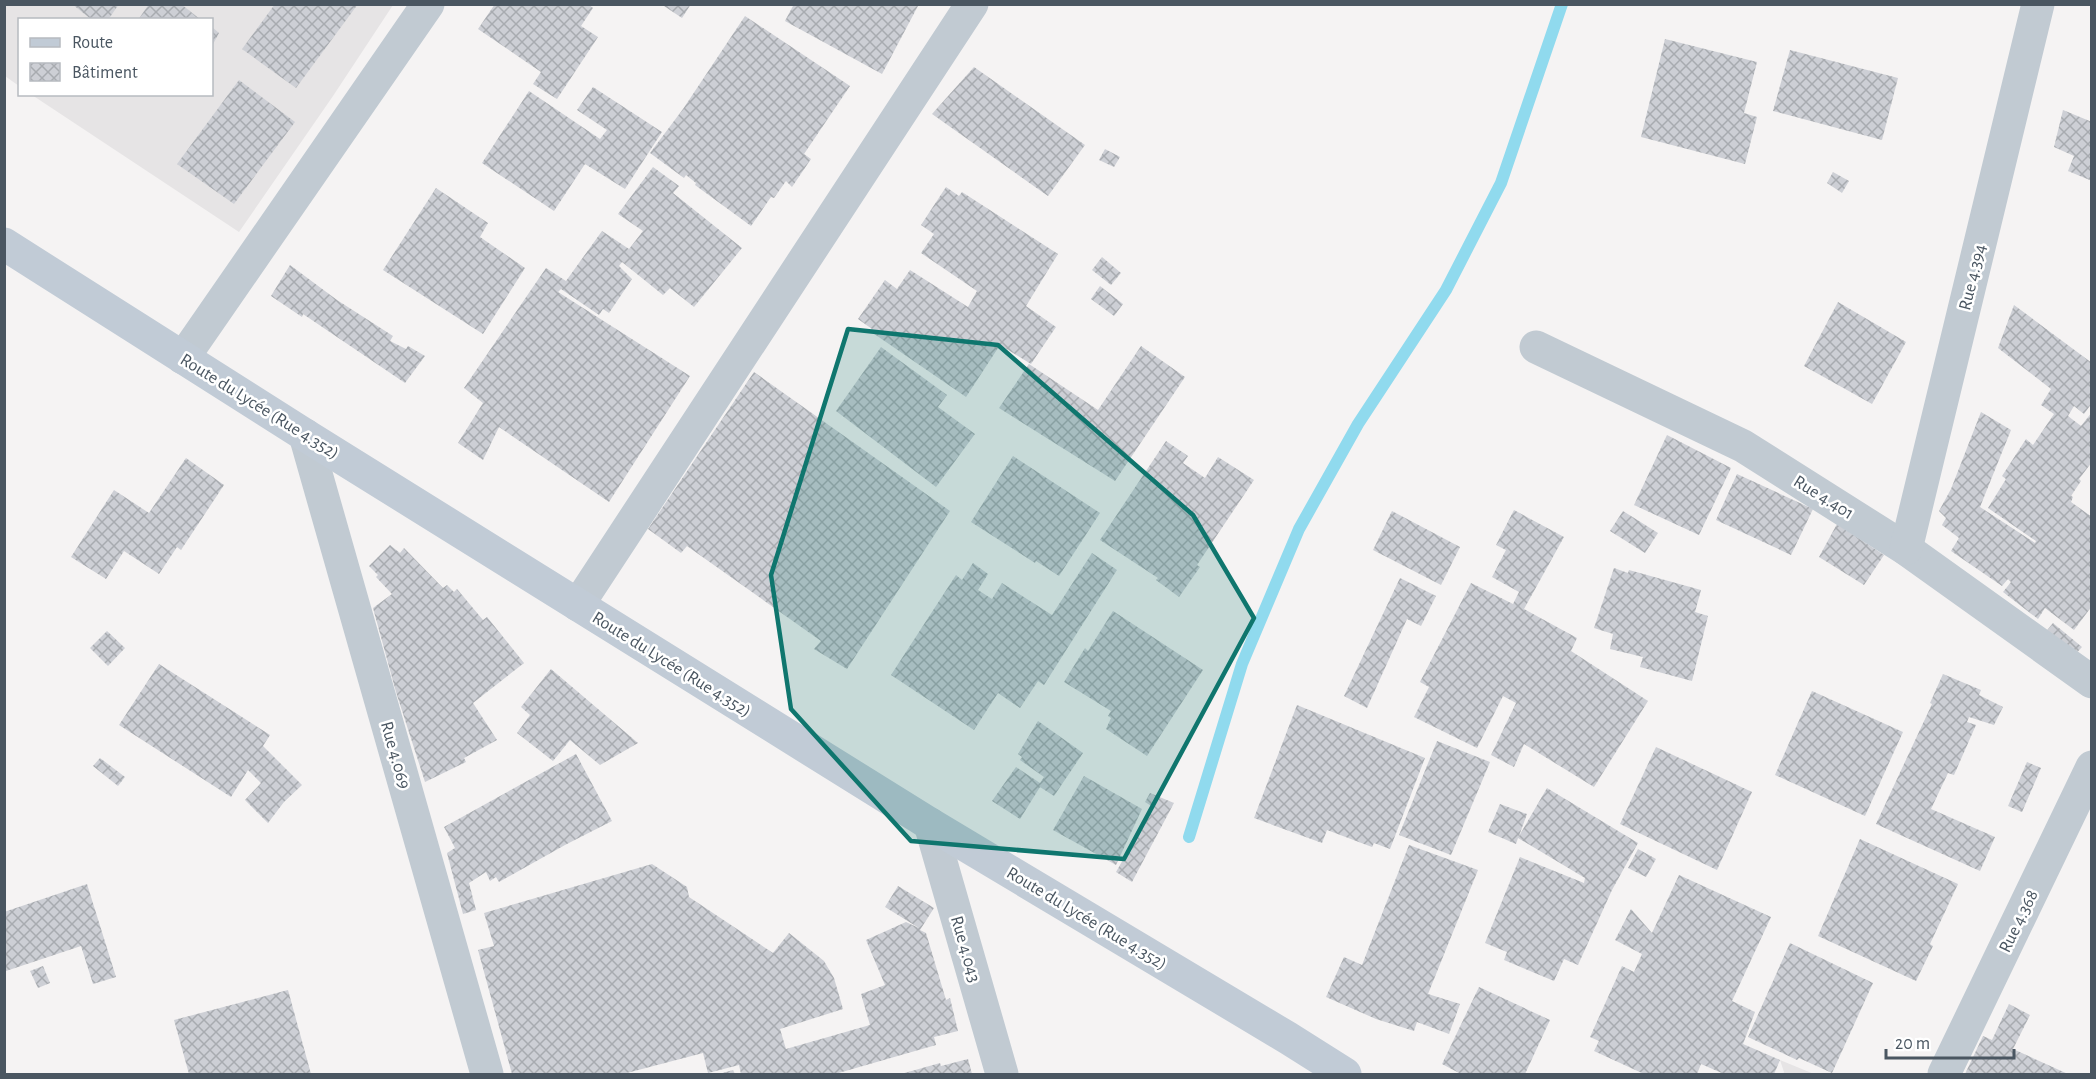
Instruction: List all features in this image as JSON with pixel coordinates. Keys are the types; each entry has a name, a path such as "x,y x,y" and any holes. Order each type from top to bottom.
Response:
{"main road":[{"name":"Route du Lycée (Rue 4.352)","path":"4,244 305,435 930,824 1346,1074"}],"street":[{"path":"183,358 428,4"},
{"path":"578,605 972,4"},
{"name":"Rue 4.394","path":"1906,549 2038,4"},
{"name":"Rue 4.401","path":"1536,347 1743,446 1906,549 2091,682"},
{"name":"Rue 4.069","path":"305,435 487,1074"},
{"name":"Rue 4.368","path":"1944,1074 2091,767"},
{"name":"Rue 4.043","path":"930,824 1002,1074"}],"highlighted area":[{"path":"848,329 998,345 1193,515 1254,618 1124,859 911,841 791,709 771,575"}],"shaded area":[{"path":"4,5 393,5 239,232 34,96 213,96 213,18 18,18 18,85 5,76"},
{"path":"1780,1060 1814,1074 1783,1074"}],"building":[{"path":"72,4 119,4 109,18 90,18"},
{"path":"149,4 181,4 198,18 139,18"},
{"path":"275,4 358,4 296,88 242,49"},
{"path":"495,4 588,4 593,8 581,26 598,37 557,99 533,84 541,72 478,29"},
{"path":"661,4 691,4 682,18"},
{"path":"794,4 919,4 882,74 785,21"},
{"path":"745,16 850,86 804,154 811,159 792,187 786,181 774,198 771,197 751,226 695,185 696,183 686,175 684,178 650,153 683,109"},
{"path":"213,28 219,33 213,44"},
{"path":"1665,39 1757,62 1744,113 1757,117 1745,164 1641,137"},
{"path":"1790,50 1898,78 1882,140 1773,111"},
{"path":"974,67 1085,145 1048,196 932,114"},
{"path":"239,80 295,122 234,204 177,164"},
{"path":"593,87 662,132 625,189 585,164 554,211 482,163 529,91 600,139 607,130 577,110"},
{"path":"2063,110 2092,122 2092,181 2068,171 2074,156 2054,147"},
{"path":"1105,149 1120,157 1114,167 1099,160"},
{"path":"653,167 679,186 673,193 742,248 694,307 670,288 663,295 622,262 619,266 632,279 609,313 603,309 599,315 561,289 558,292 690,376 609,502 499,427 483,460 458,443 483,403 464,388 546,268 566,281 602,231 629,249 643,231 618,214"},
{"path":"1833,172 1849,181 1842,193 1827,183"},
{"path":"946,187 959,196 962,192 1058,254 1026,306 1056,327 1031,364 1000,345 966,397 870,331 872,329 858,319 885,280 897,289 910,270 968,307 977,291 921,253 934,234 921,225"},
{"path":"436,188 488,223 480,237 525,268 483,334 383,270"},
{"path":"1102,257 1121,273 1111,285 1092,270"},
{"path":"290,265 337,300 393,336 390,341 406,349 408,346 425,356 405,383 303,314 302,317 271,296"},
{"path":"1100,286 1123,304 1114,316 1091,299"},
{"path":"1838,302 1906,342 1872,404 1804,366"},
{"path":"2014,305 2092,363 2092,403 2084,414 2074,406 2068,416 2081,426 2092,412 2092,462 2079,479 2081,481 2071,496 2073,497 2071,502 2092,517 2092,606 2074,630 2045,608 2038,619 2003,592 2011,582 2008,579 2002,586 1951,551 1959,538 1942,525 1946,518 1939,511 1951,489 1981,412 2011,430 1980,507 2035,543 2036,541 1988,508 2006,479 2002,476 2026,439 2033,445 2054,414 2041,405 2051,389 1998,348"},
{"path":"1141,346 1185,377 1115,481 999,408 1029,364 1098,410"},
{"path":"881,347 947,395 938,407 975,434 936,487 836,411"},
{"path":"754,372 950,511 847,669 814,649 821,641 687,546 681,553 648,529"},
{"path":"1667,435 1731,468 1699,535 1634,505"},
{"path":"1166,441 1188,456 1183,463 1205,478 1218,457 1254,480 1197,565 1200,567 1179,597 1156,580 1158,578 1100,540"},
{"path":"1013,456 1100,513 1059,576 971,522"},
{"path":"186,458 224,485 181,550 177,547 159,574 124,551 106,579 71,557 114,490 149,513"},
{"path":"1737,474 1813,509 1791,555 1716,520"},
{"path":"1514,510 1564,537 1524,609 1577,638 1571,651 1648,701 1594,787 1524,744 1514,767 1491,755 1516,703 1503,696 1477,748 1414,717 1429,687 1420,682 1471,583 1513,604 1519,592 1492,577 1506,550 1496,545"},
{"path":"1392,511 1460,547 1441,585 1373,550"},
{"path":"1623,511 1658,533 1645,553 1610,531"},
{"path":"1837,524 1884,555 1864,585 1819,557"},
{"path":"390,545 400,553 404,548 443,588 447,585 454,592 457,589 483,620 487,617 524,663 473,703 497,740 464,758 466,762 425,782 396,692 373,608 392,594 369,566"},
{"path":"1092,553 1117,570 1044,685 1038,681 1020,708 998,693 974,730 891,675 956,575 962,580 973,563 988,574 978,590 992,599 1002,583 1052,615"},
{"path":"1614,568 1701,590 1695,612 1708,616 1692,681 1640,667 1643,657 1610,649 1613,634 1594,628"},
{"path":"1400,578 1436,596 1421,626 1407,619 1367,708 1344,696"},
{"path":"1113,611 1203,670 1147,756 1106,729 1111,718 1108,716 1111,711 1064,682 1085,648 1088,651"},
{"path":"2053,623 2082,647 2072,658 2043,635"},
{"path":"107,631 125,648 108,666 90,648"},
{"path":"159,664 270,735 263,746 302,785 284,802 268,823 245,800 261,783 248,770 231,797 119,725"},
{"path":"551,669 638,743 600,765 570,740 553,761 517,733 530,715 521,707"},
{"path":"1943,674 1981,690 1979,695 2003,707 1994,725 1969,717 1967,722 1976,725 1954,775 1948,773 1931,809 1995,837 1980,871 1876,824 1932,704 1930,703"},
{"path":"1812,691 1903,732 1865,816 1775,775"},
{"path":"1297,705 1425,758 1390,849 1374,843 1372,847 1327,830 1322,843 1254,818"},
{"path":"1038,721 1083,753 1054,796 1040,787 1020,819 992,801 1016,767 1040,783 1044,777 1020,760 1022,757 1018,754"},
{"path":"1437,741 1490,762 1451,855 1399,835"},
{"path":"1656,747 1752,792 1717,870 1620,824"},
{"path":"576,754 612,821 499,882 496,877 490,881 486,872 469,883 476,910 463,914 447,853 455,848 444,827"},
{"path":"100,758 125,777 118,786 93,766"},
{"path":"2027,762 2041,768 2022,812 2008,806"},
{"path":"1084,776 1142,809 1116,865 1053,830"},
{"path":"1547,788 1638,843 1612,890 1578,965 1564,959 1554,981 1504,960 1507,952 1485,943 1520,857 1584,883 1585,878 1518,838 1516,844 1488,832 1500,804 1527,814 1519,836"},
{"path":"1150,793 1174,803 1132,882 1116,872 1153,807 1145,802"},
{"path":"1860,839 1958,884 1930,944 1933,946 1916,981 1818,936"},
{"path":"1409,845 1478,870 1428,994 1460,1004 1449,1034 1417,1022 1414,1031 1376,1019 1326,997 1344,957 1362,965"},
{"path":"1638,849 1656,859 1646,877 1628,868"},
{"path":"652,864 687,887 689,897 773,953 789,933 824,961 834,978 843,1009 780,1029 786,1049 870,1025 861,994 885,985 866,940 906,922 919,928 885,907 898,886 934,908 920,930 926,933 946,1000 950,998 958,1031 934,1037 936,1045 835,1074 741,1074 739,1065 708,1073 703,1053 623,1074 512,1074 478,950 494,946 484,913"},
{"path":"1679,875 1771,917 1732,1001 1755,1012 1743,1044 1780,1060 1774,1074 1724,1074 1701,1064 1697,1074 1644,1074 1594,1051 1599,1041 1590,1037 1622,966 1634,972 1642,954 1615,940 1631,909 1652,933"},
{"path":"87,884 116,977 93,984 81,946 6,971 4,912"},
{"path":"1790,943 1873,983 1832,1073 1799,1058 1797,1060 1748,1037"},
{"path":"43,966 50,983 38,988 30,971"},
{"path":"1479,987 1550,1020 1525,1074 1461,1074 1442,1064"},
{"path":"288,990 311,1074 189,1074 174,1020"},
{"path":"2009,1004 2030,1015 2013,1049 2068,1074 1965,1074 1983,1036 1992,1040"},
{"path":"968,1059 972,1074 901,1074 940,1063 941,1066"},
{"path":"733,1070 735,1074 719,1074"}],"waterway":[{"path":"1189,837 1242,664 1299,529 1358,424 1446,290 1501,183 1562,4"}]}
